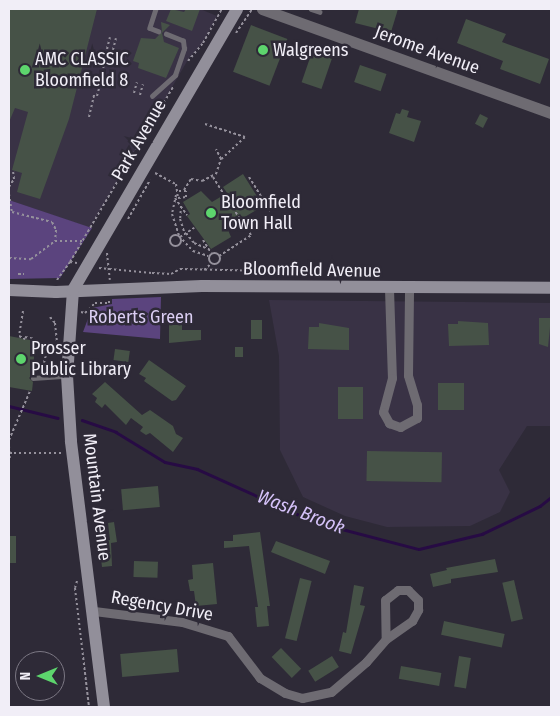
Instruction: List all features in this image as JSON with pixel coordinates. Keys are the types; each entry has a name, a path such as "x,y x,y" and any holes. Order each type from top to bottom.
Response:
{"main road":[{"name":"Park Avenue","path":"73,290 238,9"},
{"name":"Bloomfield Avenue","path":"9,290 202,286 389,289 551,288"},
{"name":"Mountain Avenue","path":"73,290 67,376 72,441 94,611 104,707"}],"street":[{"name":"Jerome Avenue","path":"262,9 551,113"},
{"path":"389,289 392,378 382,412 389,424 400,427 417,418 417,406 408,374 409,288"},
{"name":"Regency Drive","path":"94,611 182,622 220,633 238,646 260,678 285,693 302,698 331,692 366,662 386,639 412,621 418,610 418,600 408,590 398,590 385,600 386,639"}],"lane":[{"path":"156,9 150,28 158,31"},
{"path":"311,9 320,12"},
{"path":"152,96 174,75 184,49 183,41 166,34"},
{"path":"33,378 67,376"}],"path":[{"path":"185,66 222,9"},
{"path":"235,35 252,9"},
{"path":"88,118 102,73 110,37"},
{"path":"113,50 116,38"},
{"path":"57,280 83,241 176,80"},
{"path":"134,93 137,82"},
{"path":"140,95 143,84"},
{"path":"205,124 245,137 220,159"},
{"path":"184,190 191,178 202,181 213,176 218,170 220,159 216,148"},
{"path":"127,220 159,164"},
{"path":"9,187 14,180 13,171"},
{"path":"155,173 176,184 178,191 172,214 180,237 193,251 208,256 220,270"},
{"path":"213,176 226,198"},
{"path":"249,177 270,211"},
{"path":"178,191 184,190"},
{"path":"176,197 184,198 187,194 184,190"},
{"path":"9,194 12,212 9,216"},
{"path":"176,197 187,215"},
{"path":"181,206 180,219 185,233 194,243 208,249"},
{"path":"204,270 213,264 219,256 251,235 235,211"},
{"path":"12,212 52,222 56,230 55,241"},
{"path":"180,237 172,236 170,242 178,245 180,237 194,228"},
{"path":"203,240 211,253 219,256"},
{"path":"9,258 31,259 55,241 83,241"},
{"path":"81,312 85,312 95,303 109,303 109,250"},
{"path":"208,256 211,253"},
{"path":"70,262 87,266 162,274 180,269 303,272"},
{"path":"18,274 24,274"},
{"path":"23,311 19,336 35,339"},
{"path":"41,365 44,363 47,350"},
{"path":"9,440 30,391"},
{"path":"9,446 10,460"},
{"path":"10,452 64,453"}],"shaded area":[{"path":"9,9 200,9 217,16 203,43 189,58 90,228 9,200"},
{"path":"269,300 551,303 551,426 527,426 499,470 510,492 500,512 470,526 387,527 345,516 303,497 280,450 279,356"}],"green space":[{"path":"9,200 92,228 60,278 9,279"},
{"name":"Roberts Green","path":"161,297 160,339 83,332 92,308 112,304 112,299"}],"building":[{"path":"9,9 97,9 69,119 40,199 17,192 22,173 12,170 28,112 15,108 9,122"},
{"path":"171,9 184,12 186,9 200,9 192,31 166,21"},
{"path":"359,9 398,9 391,32 355,23"},
{"path":"466,19 506,34 502,42 549,59 540,84 500,69 503,61 457,43"},
{"path":"161,22 170,25 162,33 164,42 179,48 166,78 138,68 139,63 133,61 141,38 155,39 162,32"},
{"path":"251,25 287,39 269,86 233,72"},
{"path":"312,52 332,59 321,89 302,82"},
{"path":"360,65 386,74 381,91 354,82"},
{"path":"402,109 409,111 407,117 421,121 414,142 389,133 396,113 400,114"},
{"path":"480,114 488,118 483,128 475,124"},
{"name":"Bloomfield Town Hall","path":"243,174 263,206 243,218 240,214 225,223 231,237 211,249 187,216 190,214 183,202 201,191 212,202 227,193 223,187"},
{"path":"539,318 551,318 548,347 539,344"},
{"path":"251,320 262,320 262,339 251,339"},
{"path":"458,321 488,323 489,345 449,346 448,324 458,324"},
{"path":"319,323 349,328 349,350 308,349 309,327 319,327"},
{"path":"169,325 182,325 182,330 201,330 201,340 169,343"},
{"name":"Prosser Public Library","path":"9,336 35,341 33,374 29,378 33,382 32,391 9,387"},
{"path":"235,347 243,347 243,357 235,357"},
{"path":"115,349 130,351 128,362 113,360"},
{"path":"149,360 186,386 176,400 172,401 144,381 146,378 139,374"},
{"path":"105,382 142,415 150,410 173,426 176,434 183,438 173,452 150,433 146,435 140,431 143,427 131,418 126,425 105,404 102,408 95,402 97,398 92,394"},
{"path":"438,383 464,383 464,410 438,410"},
{"path":"338,387 363,387 363,419 338,419"},
{"path":"367,451 442,452 441,482 366,481"},
{"path":"158,486 160,507 123,510 121,489"},
{"path":"114,522 117,542 111,543 112,566 102,567 99,542 110,540 108,523"},
{"path":"260,532 270,606 267,606 269,626 257,627 255,607 258,607 249,546 224,548 224,541 233,541 233,535"},
{"path":"9,536 16,536 16,563 9,563"},
{"path":"276,541 330,561 325,574 271,552"},
{"path":"495,559 498,572 451,579 451,583 433,587 430,574 447,570 446,568"},
{"path":"134,561 158,562 157,578 133,577"},
{"path":"213,563 217,604 196,606 194,591 190,591 188,580 193,579 192,565"},
{"path":"300,578 312,581 297,641 285,638"},
{"path":"514,580 523,619 511,622 502,583"},
{"path":"354,585 364,587 360,605 365,606 351,654 339,651 343,632 346,633"},
{"path":"444,621 505,634 502,648 441,635"},
{"path":"281,648 301,669 292,678 272,657"},
{"path":"177,649 179,672 122,677 120,654"},
{"path":"332,656 339,667 315,682 308,671"},
{"path":"459,656 471,658 466,688 454,687"},
{"path":"401,666 441,673 439,686 399,679"}],"waterway":[{"name":"Wash Brook","path":"9,406 58,418"},
{"name":"Wash Brook","path":"82,420 116,432 165,462 197,469 315,522 419,549 482,534 540,506 551,497"}],"place":[{"name":"Walgreens","path":"263,50"},
{"name":"AMC CLASSIC Bloomfield 8","path":"25,70"},
{"name":"Bloomfield Town Hall","path":"211,213"},
{"name":"Prosser Public Library","path":"21,359"}]}
